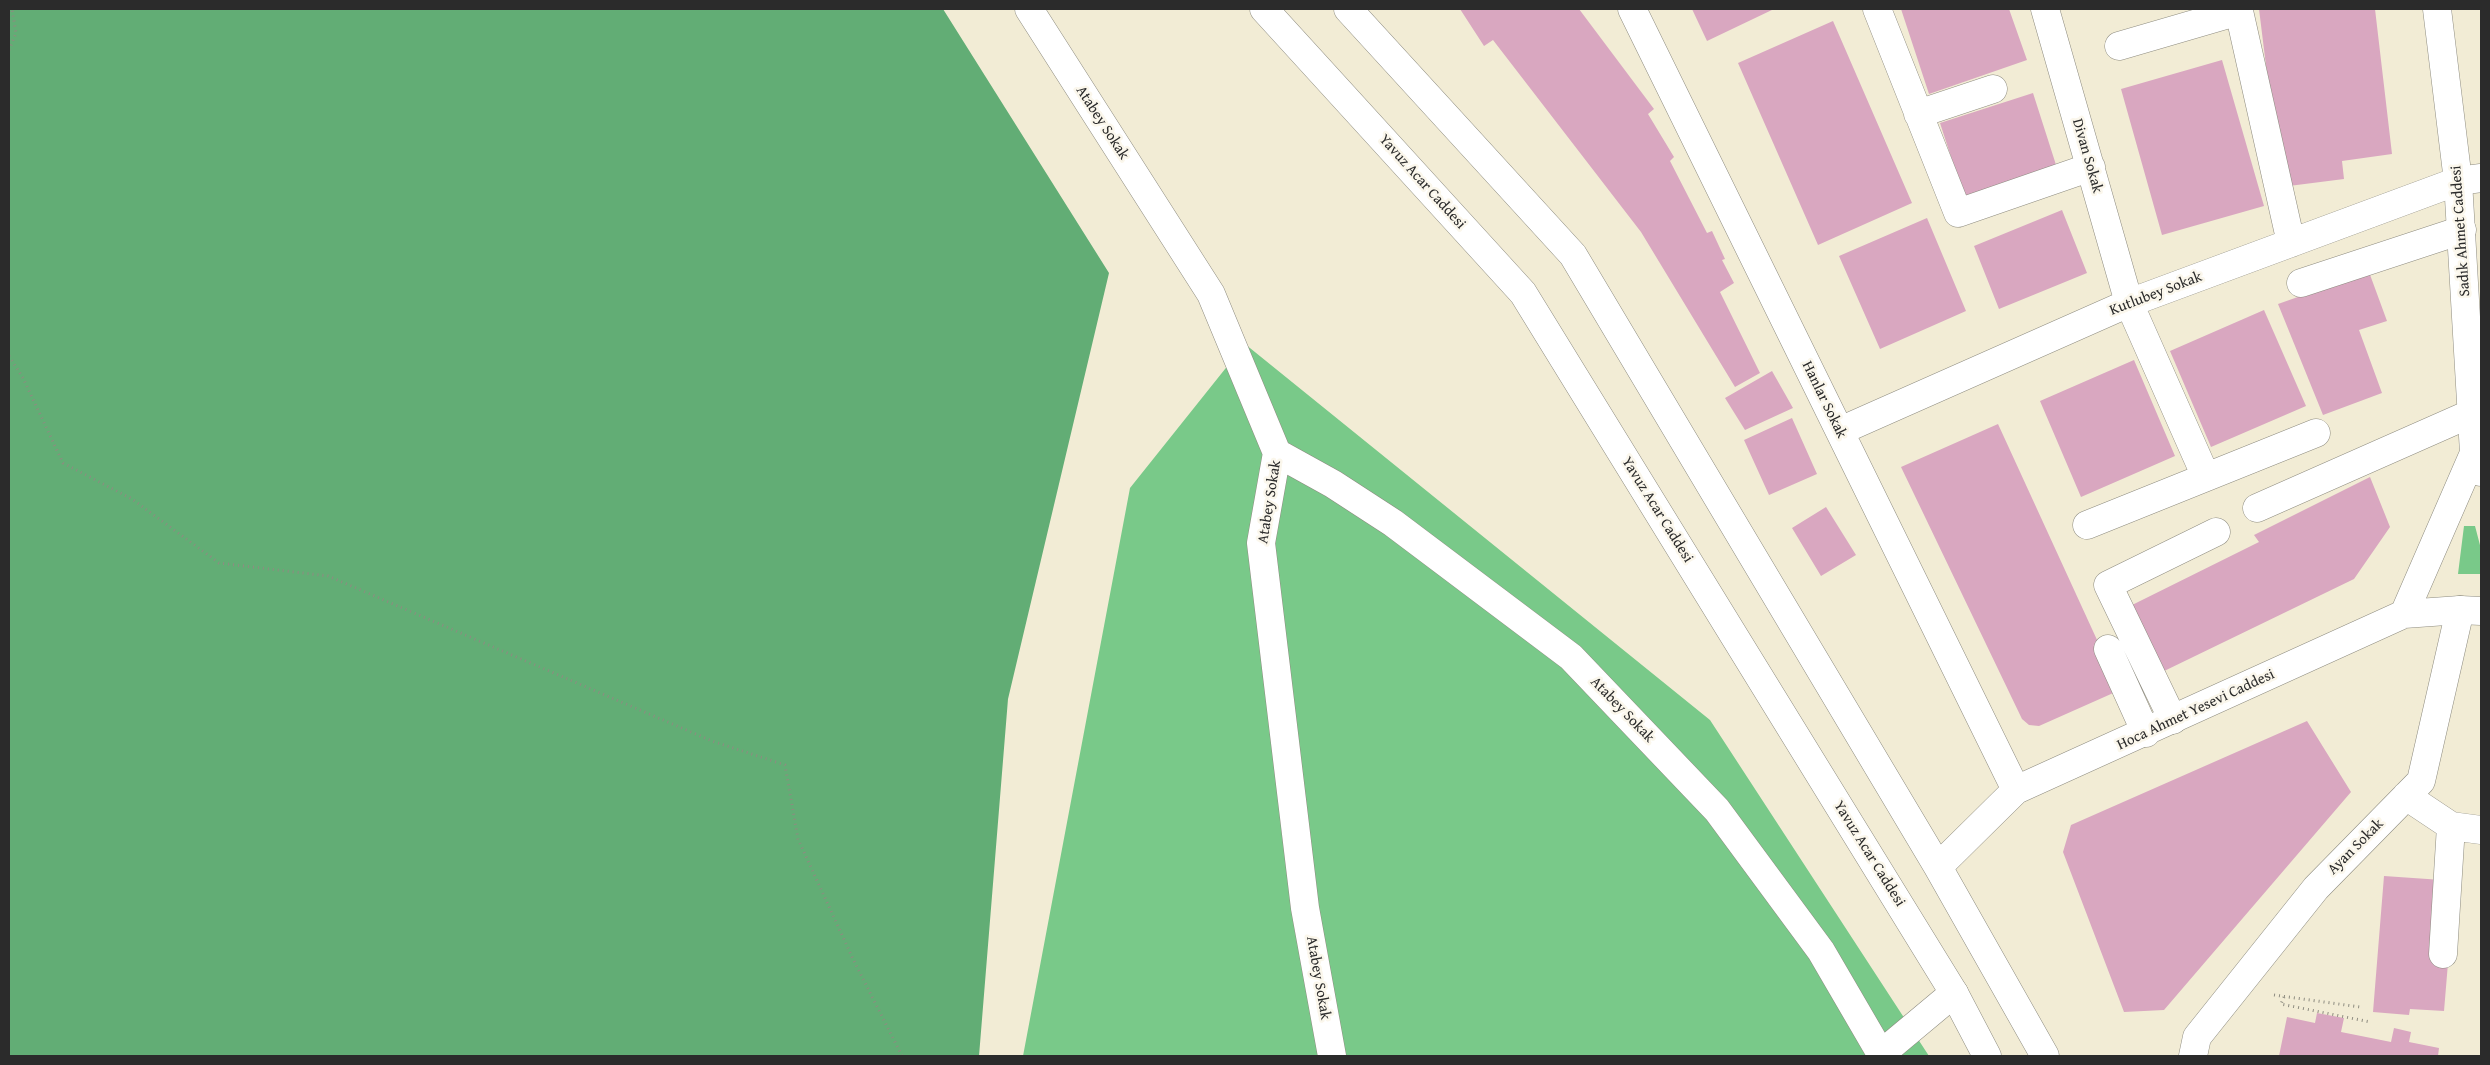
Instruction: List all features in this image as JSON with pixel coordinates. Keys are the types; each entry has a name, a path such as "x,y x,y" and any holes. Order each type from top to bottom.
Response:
{"street":[{"name":"Atabey Sokak","path":"1029,9 1211,294 1277,453 1261,543 1305,908 1332,1056"},
{"name":"Yavuz Acar Caddesi","path":"1264,9 1523,293 1954,993 1988,1056"},
{"path":"1348,9 1573,255 1938,867 2045,1056"},
{"name":"Hanlar Sokak","path":"1632,9 2016,790"},
{"path":"1877,9 1958,213 2091,167"},
{"name":"Divan Sokak","path":"2045,9 2129,303 2206,477"},
{"name":"Sadık Ahmet Caddesi","path":"2404,614 2478,463 2472,413 2475,338 2462,230 2470,180 2437,9"},
{"path":"2119,46 2239,12 2292,243"},
{"path":"1918,114 1993,89"},
{"name":"Kutlubey Sokak","path":"1840,432 2129,303 2470,180"},
{"path":"2301,283 2462,230"},
{"path":"2257,508 2472,413"},
{"path":"2087,525 2316,433"},
{"name":"Atabey Sokak","path":"1277,453 1333,484 1393,523 1571,657 1717,810 1821,952 1881,1055"},
{"path":"2173,720 2108,585 2216,532"},
{"name":"Hoca Ahmet Yesevi Caddesi","path":"1938,867 2016,790 2146,733 2404,614 2470,611"},
{"name":"Ayan Sokak","path":"2193,1056 2197,1037 2310,895 2421,781 2470,611"},
{"path":"2108,649 2146,733"},
{"path":"2406,796 2451,826 2481,830"},
{"path":"2443,954 2451,826"},
{"path":"1881,1055 1954,993"}],"path":[{"path":"9,50 16,33 12,9"},
{"path":"9,356 24,378 63,463 132,499 219,563 328,576 712,741 785,765 798,839 853,959 902,1056"},
{"path":"2284,997 2281,1004 2370,1022"},
{"path":"2291,998 2360,1007"}],"green space":[{"path":"9,9 943,9 1109,273 1008,699 979,1056 9,1056"},
{"path":"1245,344 1710,720 1929,1056 1023,1056 1130,488"},
{"path":"2464,526 2475,526 2481,549 2481,574 2458,574"}],"building":[{"path":"1460,9 1579,9 1654,109 1648,114 1674,157 1670,161 1707,233 1712,231 1725,259 1722,260 1734,283 1720,292 1760,373 1735,387 1641,232 1493,40 1484,46"},
{"path":"1692,9 1774,9 1707,41"},
{"path":"1901,9 2009,9 2027,60 1929,94"},
{"path":"2259,9 2375,9 2392,154 2342,161 2344,179 2281,187"},
{"path":"1833,21 1912,203 1818,245 1738,63"},
{"path":"2222,60 2264,206 2162,235 2121,89"},
{"path":"2033,93 2057,168 1964,197 1940,123"},
{"path":"2062,210 2087,273 1999,309 1974,246"},
{"path":"1927,218 1966,311 1880,349 1839,256"},
{"path":"2369,272 2387,321 2359,330 2382,393 2323,415 2278,304"},
{"path":"2264,310 2306,406 2211,447 2170,351"},
{"path":"2134,360 2175,456 2081,497 2040,401"},
{"path":"1772,371 1793,408 1745,430 1725,398"},
{"path":"1792,418 1817,474 1769,495 1744,440"},
{"path":"1998,424 2120,690 2039,726 2029,725 2022,719 1901,467"},
{"path":"2370,477 2390,527 2354,579 2158,674 2126,608 2259,542 2254,535"},
{"path":"1826,507 1856,555 1821,576 1792,528"},
{"path":"2307,721 2351,792 2164,1010 2124,1012 2063,852 2071,825"},
{"path":"2384,876 2442,880 2448,963 2444,1011 2410,1009 2409,1015 2373,1012"},
{"path":"2317,1013 2344,1018 2341,1032 2391,1042 2394,1028 2411,1032 2409,1042 2439,1048 2438,1056 2279,1056 2287,1017 2315,1023"}]}
